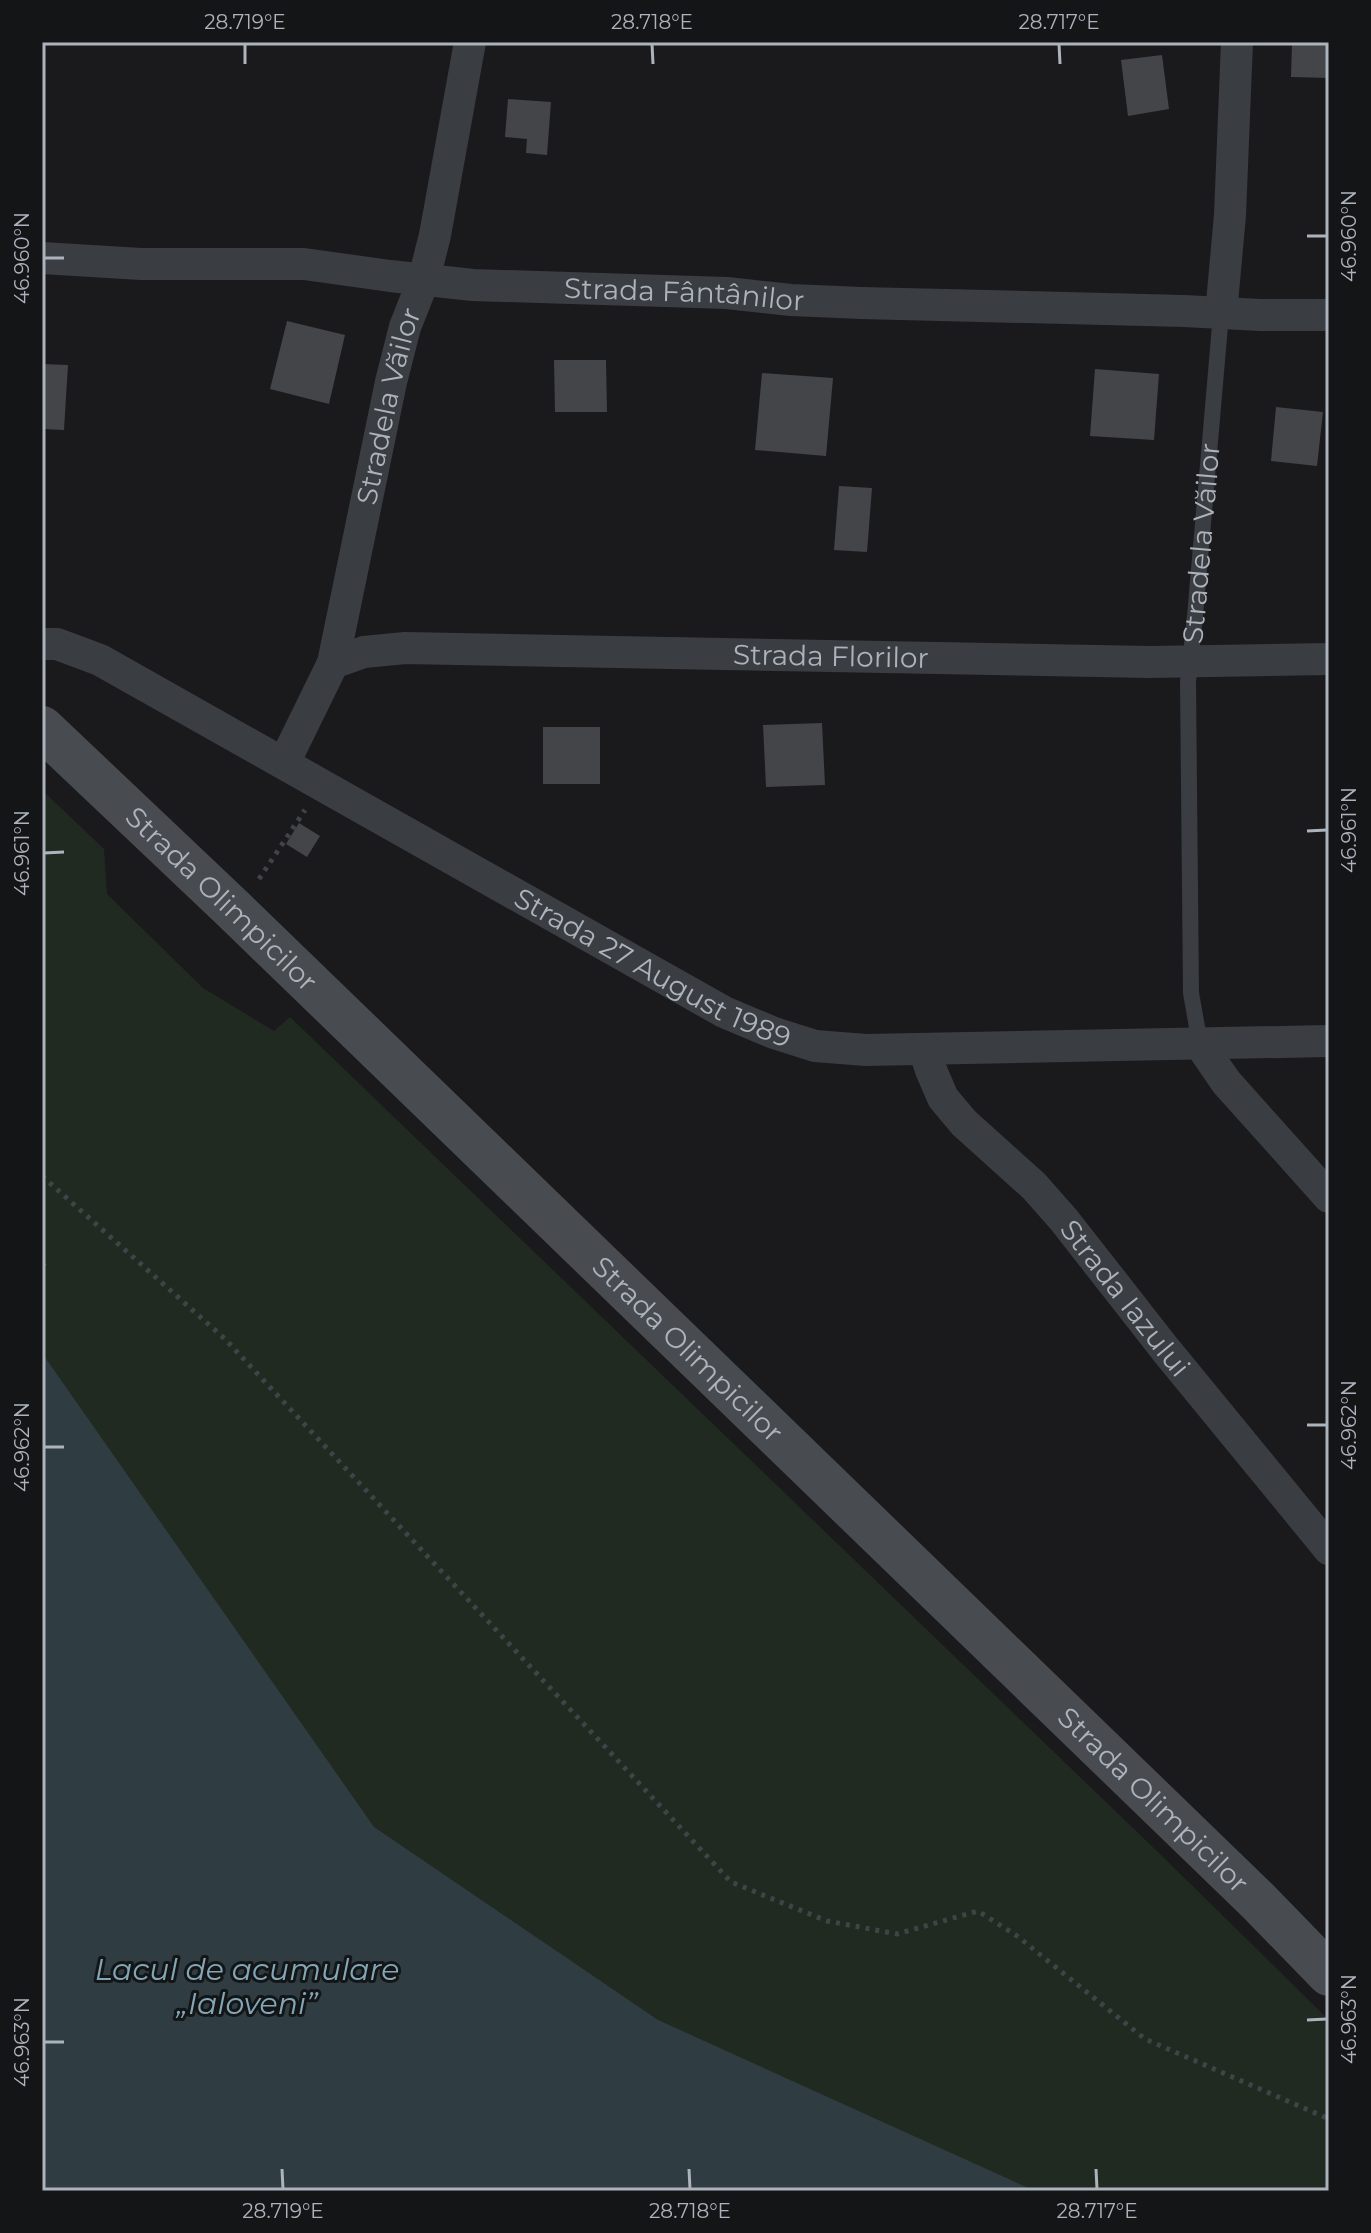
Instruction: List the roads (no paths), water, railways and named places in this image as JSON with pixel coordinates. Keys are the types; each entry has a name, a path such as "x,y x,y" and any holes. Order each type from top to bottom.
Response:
{"main road":[{"name":"Strada Olimpicilor","path":"42,728 290,964 1236,1880 1329,1974"}],"street":[{"name":"Stradela Văilor","path":"284,763 333,663 391,382 405,327 424,279 443,193 470,42"},
{"name":"Stradela Văilor","path":"1221,314 1230,215 1237,42"},
{"name":"Strada Fântânilor","path":"42,258 141,264 304,264 473,285 727,293 791,300 1329,315"},
{"name":"Strada 27 August 1989","path":"42,644 57,644 100,660 724,1012 815,1046 866,1050 1329,1041"},
{"name":"Strada Florilor","path":"333,663 364,652 405,648 1150,662 1329,659"},
{"path":"1200,1044 1226,1082 1329,1197"},
{"name":"Strada Iazului","path":"924,1049 943,1098 964,1123 1034,1186 1064,1220 1329,1549"}],"lane":[{"name":"Stradela Văilor","path":"1200,1044 1191,993 1188,682 1221,314"}],"water":[{"name":"Lacul de acumulare „Ialoveni”","path":"42,1353 374,1827 658,2020 1035,2191 42,2191"}]}
